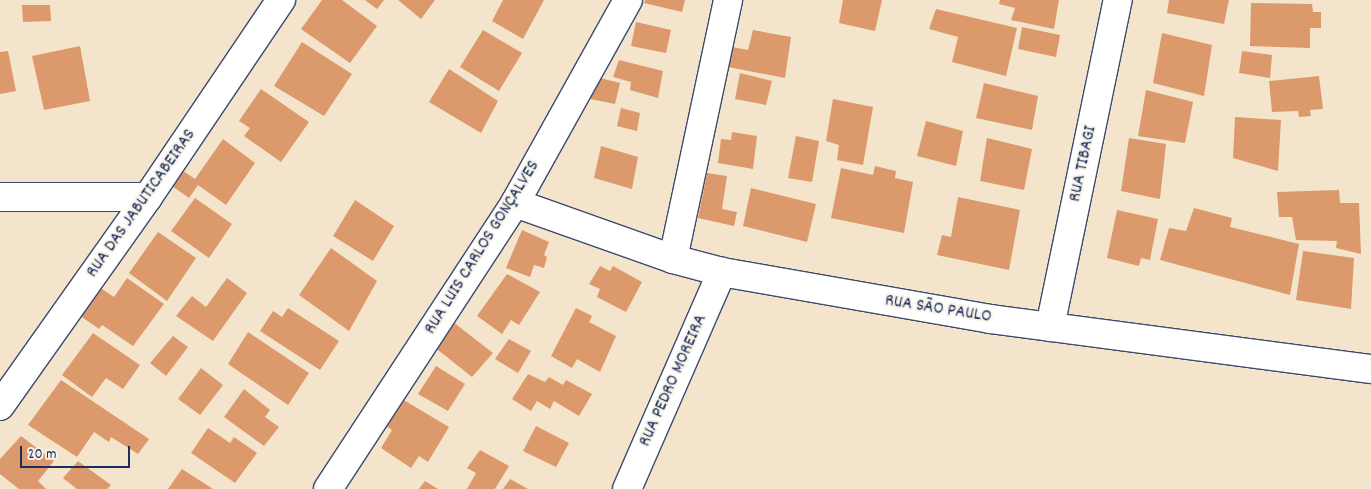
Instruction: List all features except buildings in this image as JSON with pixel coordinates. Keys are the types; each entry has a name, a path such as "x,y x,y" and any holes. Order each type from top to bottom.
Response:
{"street":[{"name":"RUA DAS JABUTICABEIRAS","path":"0,406 148,197 281,0"},
{"name":"RUA LUIS CARLOS GONÇALVES","path":"328,489 515,203 628,0"},
{"path":"673,259 728,0"},
{"name":"RUA TIBAGI","path":"1050,327 1118,0"},
{"path":"0,197 148,197"},
{"name":"RUA SÃO PAULO","path":"515,203 673,259 722,272 1050,327 1371,369"},
{"name":"RUA PEDRO MOREIRA","path":"627,489 722,272"}]}
